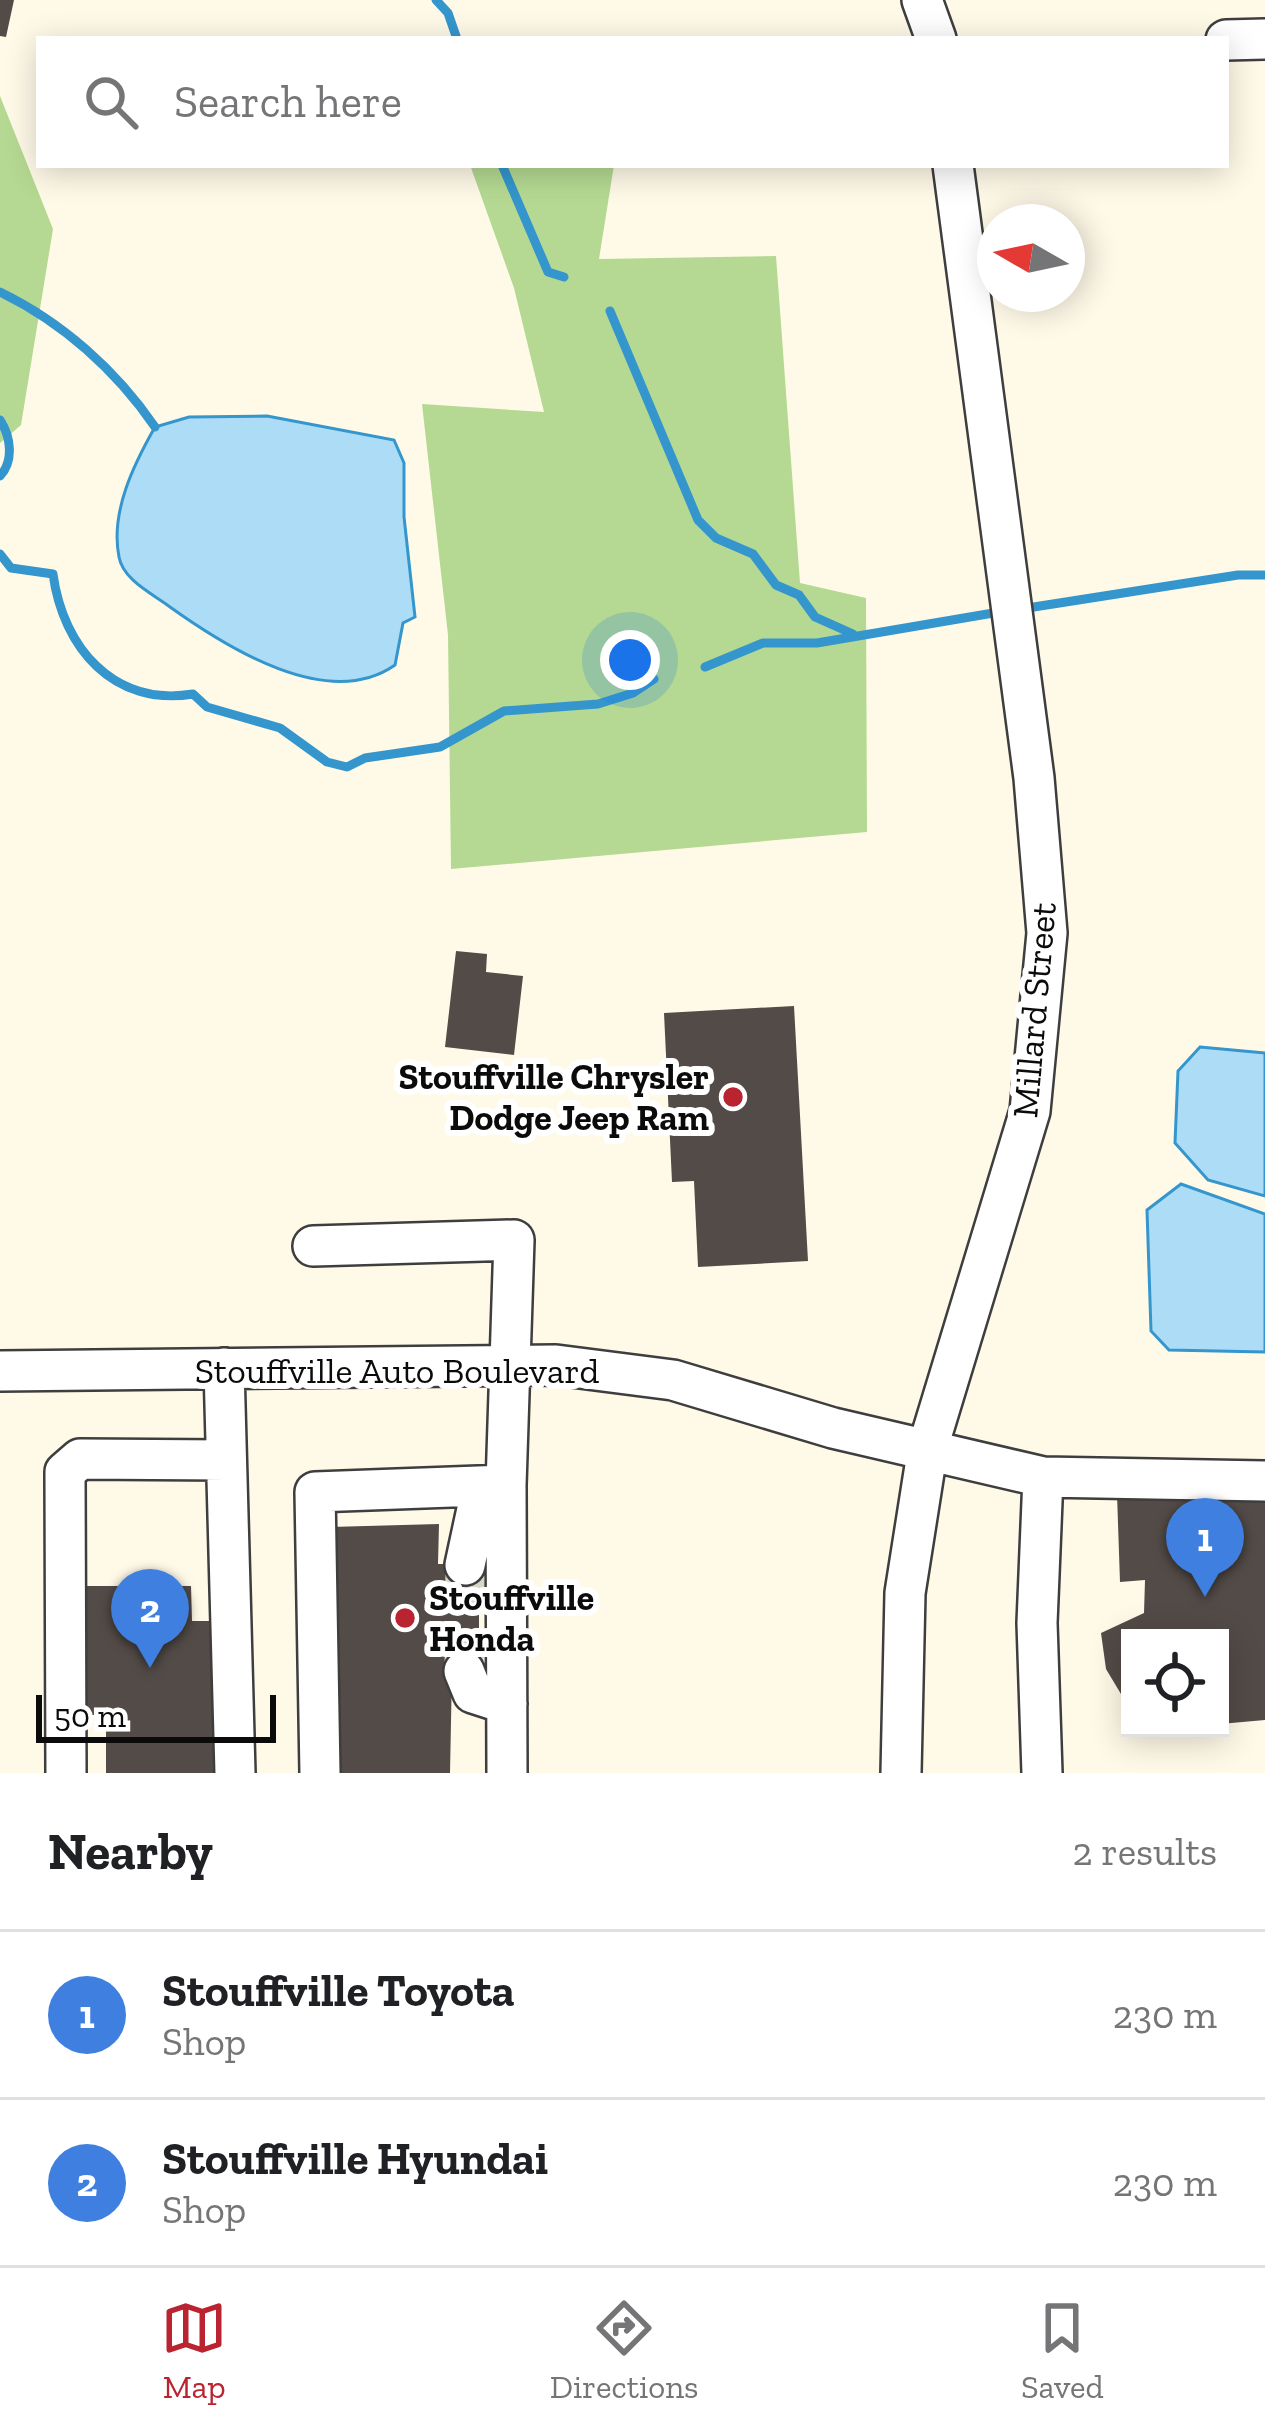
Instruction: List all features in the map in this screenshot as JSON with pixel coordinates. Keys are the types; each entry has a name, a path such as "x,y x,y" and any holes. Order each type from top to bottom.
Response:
{"street":[{"path":"1229,40 1265,39"},
{"name":"Millard Street","path":"901,1773 905,1593 928,1447 1030,1111 1047,933 1044,872 953,168"},
{"path":"313,1246 514,1240 508,1365 494,1486 507,1773"},
{"name":"Stouffville Auto Boulevard","path":"0,1371 508,1365 604,1369 673,1379 833,1428 1043,1477 1265,1480"},
{"path":"224,1368 235,1773"},
{"path":"66,1773 65,1472 80,1459 226,1460"},
{"path":"1042,1773 1036,1623 1043,1477"},
{"path":"465,1565 494,1486"},
{"path":"320,1773 315,1492 494,1486"},
{"path":"464,1671 473,1694 507,1704"}],"green space":[{"path":"0,96 53,229 21,425 0,443"},
{"path":"471,168 614,168 599,259 776,256 800,583 866,598 867,832 451,869 448,635 422,404 544,412 514,288"}],"water":[{"path":"267,416 394,440 404,463 404,517 415,617 403,623 395,665 368,678 309,678 278,669 193,623 132,580 122,565 117,540 121,506 155,427 189,417"},
{"path":"1200,1047 1265,1053 1265,1196 1208,1180 1175,1143 1178,1071"},
{"path":"1181,1184 1265,1214 1265,1352 1169,1350 1151,1331 1147,1210"}],"building":[{"path":"0,0 14,0 6,37 0,36"},
{"path":"456,951 487,954 486,972 523,976 514,1055 445,1047"},
{"name":"Stouffville Chrysler Dodge Jeep Ram","path":"794,1006 808,1261 698,1267 694,1181 672,1182 664,1013"},
{"path":"1117,1494 1265,1496 1265,1720 1229,1723 1229,1629 1121,1629 1121,1694 1106,1669 1101,1633 1144,1613 1145,1580 1120,1582"},
{"name":"Stouffville Honda","path":"439,1524 438,1564 479,1564 479,1671 452,1671 450,1773 334,1773 330,1527"},
{"path":"84,1586 191,1586 192,1621 216,1621 216,1773 106,1773 106,1715 84,1715"}],"waterway":[{"path":"436,0 448,13 456,36"},
{"path":"503,168 548,272 564,277"},
{"path":"0,292 86,349 155,427"},
{"path":"610,311 698,520 716,538 753,554 776,585 799,595 815,617 853,634"},
{"path":"0,420 9,449 0,476"},
{"path":"0,554 11,568 53,574 68,626 81,648 117,681 165,696 193,694 207,707 280,728 327,762 347,767 365,758 440,747 504,711 598,704 633,693 654,679"},
{"path":"1021,609 1238,575 1265,575"},
{"path":"705,667 763,643 817,643 1005,611"}],"tunnel":[{"path":"464,1671 465,1565"}],"place":[{"name":"Stouffville Chrysler Dodge Jeep Ram","path":"733,1097"},
{"name":"Stouffville Toyota","path":"1205,1597"},
{"name":"Stouffville Honda","path":"405,1618"},
{"name":"Stouffville Hyundai","path":"150,1668"}]}
